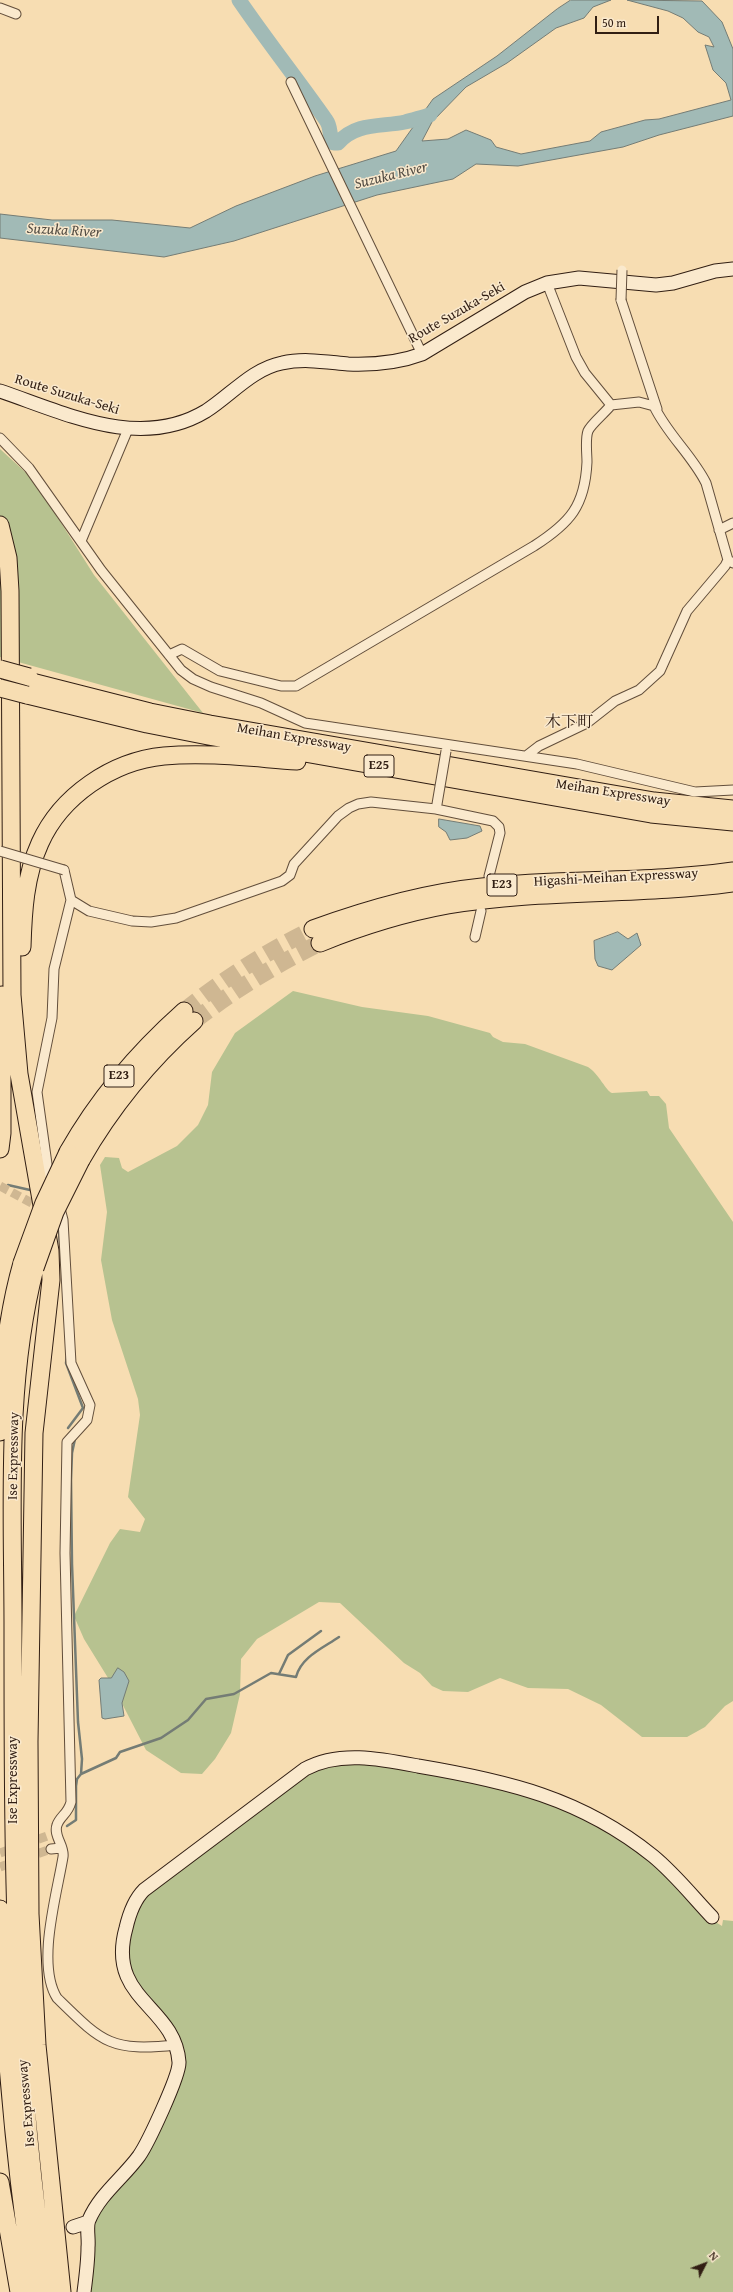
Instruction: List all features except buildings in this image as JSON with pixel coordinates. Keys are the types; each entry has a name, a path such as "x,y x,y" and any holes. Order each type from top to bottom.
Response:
{"highway":[{"path":"0,525 7,551 10,591 12,995 19,1074 26,1123 50,1251 51,1280 34,1433 29,1741 30,1914 37,2045 62,2292"},
{"path":"0,669 28,684"},
{"name":"Meihan Expressway","path":"0,674 147,724 651,814 733,822"},
{"name":"Meihan Expressway","path":"0,688 28,684 150,712 654,801 733,809"},
{"path":"26,1123 21,1012 24,908 30,872 40,843 55,819 82,790 120,767 162,756 192,755 251,757 391,768"},
{"path":"0,776 2,1055 0,1149"},
{"name":"Higashi-Meihan Expressway","path":"698,881 733,870"},
{"name":"Higashi-Meihan Expressway","path":"316,936 384,919 450,905 698,881 733,883"},
{"name":"E23","path":"28,1265 54,1212 75,1156 129,1087 189,1016"},
{"name":"Ise Expressway","path":"0,1432 3,1359 13,1293 28,1265"},
{"name":"Ise Expressway","path":"28,1265 15,1390 13,1786 15,1927 26,2108 48,2292"},
{"name":"Ise Expressway","path":"0,1909 12,2108 19,2179 34,2292"},
{"path":"0,2182 19,2292"}],"street":[{"path":"0,8 16,14"},
{"path":"291,82 422,354"},
{"name":"Route Suzuka-Seki","path":"0,391 92,422 128,429 151,428 185,420 217,404 256,374 280,363 306,360 374,364 399,362 422,354 525,292 547,283 579,278 656,285 673,283 714,271 733,269"},
{"path":"622,270 621,300 657,412"},
{"path":"547,283 579,362 585,373 611,405"},
{"path":"169,654 182,649 220,671 281,686 296,686 534,546 564,526 576,511 582,496 586,478 588,431 611,405 640,402 649,403 654,406 701,472 706,483 719,530 731,561 725,566 687,611 660,671 638,690 615,701 587,723 539,746 526,756"},
{"path":"81,541 128,429"},
{"path":"0,438 29,468 102,570 180,670 193,679 261,703 305,723 447,748 526,756 577,764 695,792 733,790"},
{"path":"719,530 733,523"},
{"path":"437,806 447,748"},
{"path":"71,900 89,911 132,921 151,922 176,918 282,882 290,876 294,864 338,816 349,808 371,802 437,806 486,819 499,827 500,833 489,876"},
{"path":"0,851 64,870 71,900 54,969 52,1018 37,1092 48,1171 61,1218 71,1363 90,1405 87,1420 67,1442 65,1553 71,1802 68,1811 57,1825 56,1832 61,1848 64,1852 49,1949 49,1992 92,2033 118,2046 143,2049 176,2045"},
{"path":"475,937 481,911"},
{"path":"84,2292 88,2248 88,2222 107,2190 140,2155 177,2076 180,2062 176,2045 166,2027 134,1990 124,1972 121,1944 128,1919 139,1895 305,1769 329,1760 383,1760 507,1784 556,1798 598,1820 653,1856 672,1874 712,1918"},
{"path":"47,1836 56,1832"},
{"path":"51,1849 61,1848"},
{"path":"73,2227 88,2222"}],"green space":[{"path":"0,449 34,480 94,575 203,713 0,657"},
{"path":"293,991 362,1007 428,1016 490,1033 493,1037 503,1042 525,1044 588,1067 612,1093 647,1091 650,1096 659,1096 666,1104 669,1128 733,1222 733,1701 725,1706 705,1727 687,1737 642,1737 601,1705 568,1689 528,1688 500,1678 468,1692 443,1691 432,1686 420,1673 404,1663 340,1603 319,1602 257,1639 241,1659 240,1694 231,1733 215,1759 202,1774 181,1773 146,1750 113,1686 84,1639 74,1616 110,1543 120,1529 140,1532 145,1519 128,1497 140,1415 138,1399 112,1320 101,1260 107,1212 100,1165 105,1157 119,1158 122,1168 128,1172 177,1146 198,1125 208,1105 212,1072 235,1033"},
{"path":"331,1765 383,1765 502,1788 552,1805 590,1822 629,1845 668,1876 704,1915 722,1926 723,1920 733,1921 733,2292 90,2292 95,2224 102,2205 149,2148 177,2093 183,2061 144,2002 128,1968 128,1940 138,1911 147,1895 309,1774"}],"water":[{"name":"Suzuka River","path":"571,0 611,0 593,7 584,18 556,28 507,63 466,87 432,122 422,141 448,139 466,130 491,140 496,147 521,154 590,141 601,132 645,120 659,119 731,100 726,83 713,70 705,45 714,47 709,37 698,32 683,18 668,11 627,0 702,1 722,22 733,49 733,116 659,135 623,147 518,166 476,164 453,179 377,195 234,241 164,257 0,238 0,214 52,220 112,220 190,228 236,206 315,176 396,151 433,99 497,56 557,9"},
{"path":"439,819 480,826 482,831 467,838 450,840 446,832 439,827"},
{"path":"618,932 628,939 637,933 641,945 612,970 598,966 595,959 594,941"},
{"path":"118,1668 124,1672 129,1681 122,1703 124,1716 105,1719 102,1718 99,1680 101,1678 111,1678"}],"waterway":[{"path":"239,0 328,123 331,138 334,143 338,143 345,136 361,128 405,122 430,115"},
{"path":"8,1185 30,1190"},
{"path":"59,1231 60,1244"},
{"path":"67,1356 66,1363 83,1408 68,1428"},
{"path":"67,1826 76,1820 76,1786 77,1779 81,1774 82,1759 78,1722 72,1564 71,1480 72,1453 75,1439"},
{"path":"279,1674 288,1655 321,1631"},
{"path":"81,1774 116,1758 120,1752 161,1738 188,1720 206,1699 234,1694 271,1673 296,1677 299,1670 308,1658 339,1637"}],"tunnel":[{"path":"184,1011 246,966 313,929"},
{"path":"194,1021 255,979 320,943"},
{"path":"0,1186 43,1209"},
{"path":"0,1853 47,1836"},
{"path":"0,1867 51,1849"}],"district":[{"name":"木下町","path":"569,723"}]}
